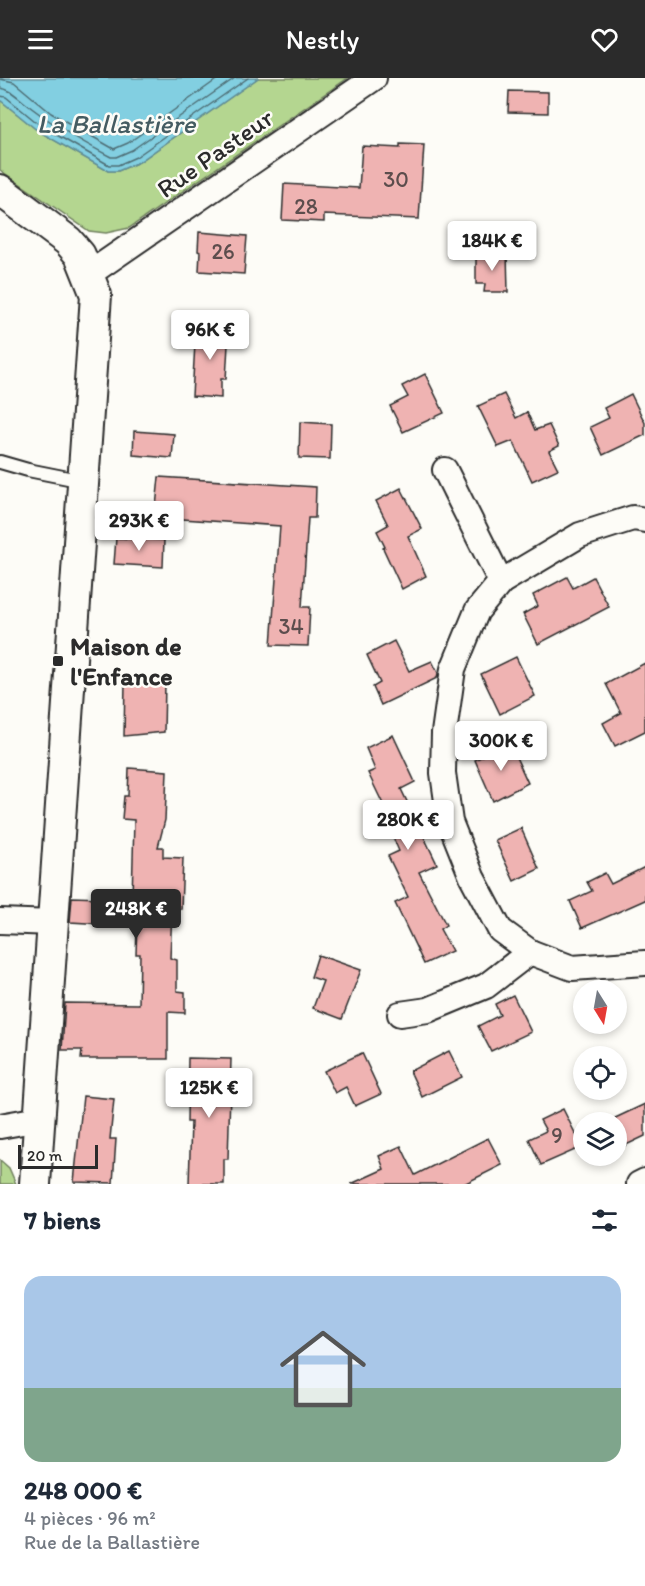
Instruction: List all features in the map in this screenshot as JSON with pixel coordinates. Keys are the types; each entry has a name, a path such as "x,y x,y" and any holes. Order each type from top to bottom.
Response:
{"street":[{"name":"Rue Pasteur","path":"89,274 374,78"},
{"path":"0,190 68,241 80,255 96,295 35,1184"},
{"path":"445,470 501,582"},
{"path":"641,515 580,535 501,582 477,611 453,669 444,733 444,773 450,822 472,877 500,930 530,952 572,968 645,963"},
{"path":"0,921 53,923"},
{"path":"400,1014 428,1010 486,986 530,952"},
{"path":"0,1126 39,1119"},
{"path":"639,1184 645,1181"}],"lane":[{"path":"0,462 84,481"}],"green space":[{"path":"258,78 348,78 129,228 106,233 89,231 0,170 0,100 38,131 108,171 118,171 139,162"},
{"path":"0,1160 9,1168 16,1184 0,1184"}],"water":[{"name":"La Ballastière","path":"0,78 258,78 139,162 118,171 108,171 38,131 0,100"}],"building":[{"path":"509,91 548,92 548,113 508,112"},
{"path":"400,144 424,145 419,219 324,215 324,222 282,220 284,184 359,188 362,146 400,148"},
{"path":"199,232 247,236 244,274 199,271"},
{"path":"476,253 507,253 508,292 484,292 485,284 476,284"},
{"path":"196,326 229,328 226,379 221,379 221,398 192,396"},
{"path":"425,374 444,413 403,432 390,406 408,397 402,386"},
{"path":"504,394 516,418 527,412 535,430 549,425 559,446 549,451 558,469 532,481 513,441 498,447 478,406"},
{"path":"631,394 645,423 645,435 603,455 590,427 609,418 604,408"},
{"path":"300,422 331,424 330,459 299,458"},
{"path":"134,431 174,434 172,458 133,455"},
{"path":"159,477 316,487 315,518 308,518 302,607 310,607 308,646 271,645 280,526 155,517"},
{"path":"401,488 422,529 408,536 426,576 402,589 377,531 388,525 376,501"},
{"path":"116,538 164,540 163,567 114,564"},
{"path":"567,577 573,588 593,577 609,607 538,644 523,614 538,606 533,595"},
{"path":"394,641 409,671 432,661 438,673 437,678 381,705 373,687 380,683 367,655"},
{"path":"516,657 535,696 500,714 481,674"},
{"path":"645,663 645,731 615,746 603,723 621,713 606,684"},
{"path":"125,682 165,682 164,732 124,736"},
{"path":"393,735 415,782 401,789 437,864 419,872 446,925 440,929 452,951 424,964 395,903 408,897 388,856 399,851 392,835 397,833 368,773 375,770 366,748"},
{"path":"509,742 528,783 493,801 475,760"},
{"path":"129,768 167,771 165,820 158,847 163,847 163,857 183,858 181,909 172,909 170,958 177,960 177,991 185,992 185,1013 168,1012 168,1059 81,1059 82,1050 62,1050 65,1003 139,1004 140,954 136,954 137,926 70,922 72,897 132,899 134,820 122,819 124,796 128,796"},
{"path":"521,828 539,869 514,881 495,840"},
{"path":"645,867 645,900 582,928 570,901 592,891 587,882 605,873 611,884"},
{"path":"318,955 361,970 342,1019 313,1008 323,981 311,977"},
{"path":"513,995 531,1032 491,1051 478,1026 500,1015 495,1004"},
{"path":"449,1051 462,1077 422,1097 410,1071"},
{"path":"362,1053 381,1094 355,1106 346,1087 335,1093 324,1071"},
{"path":"188,1058 231,1059 228,1159 224,1159 224,1184 189,1184 191,1122 187,1122"},
{"path":"83,1096 114,1099 110,1139 116,1139 113,1183 74,1182"},
{"path":"645,1104 645,1136 627,1145 627,1112"},
{"path":"563,1109 573,1129 573,1151 541,1165 529,1139 546,1131 540,1120"},
{"path":"488,1138 502,1165 464,1184 351,1184 384,1169 379,1156 401,1146 415,1175"}],"place":[{"name":"Maison de l'Enfance","path":"58,661"}]}
